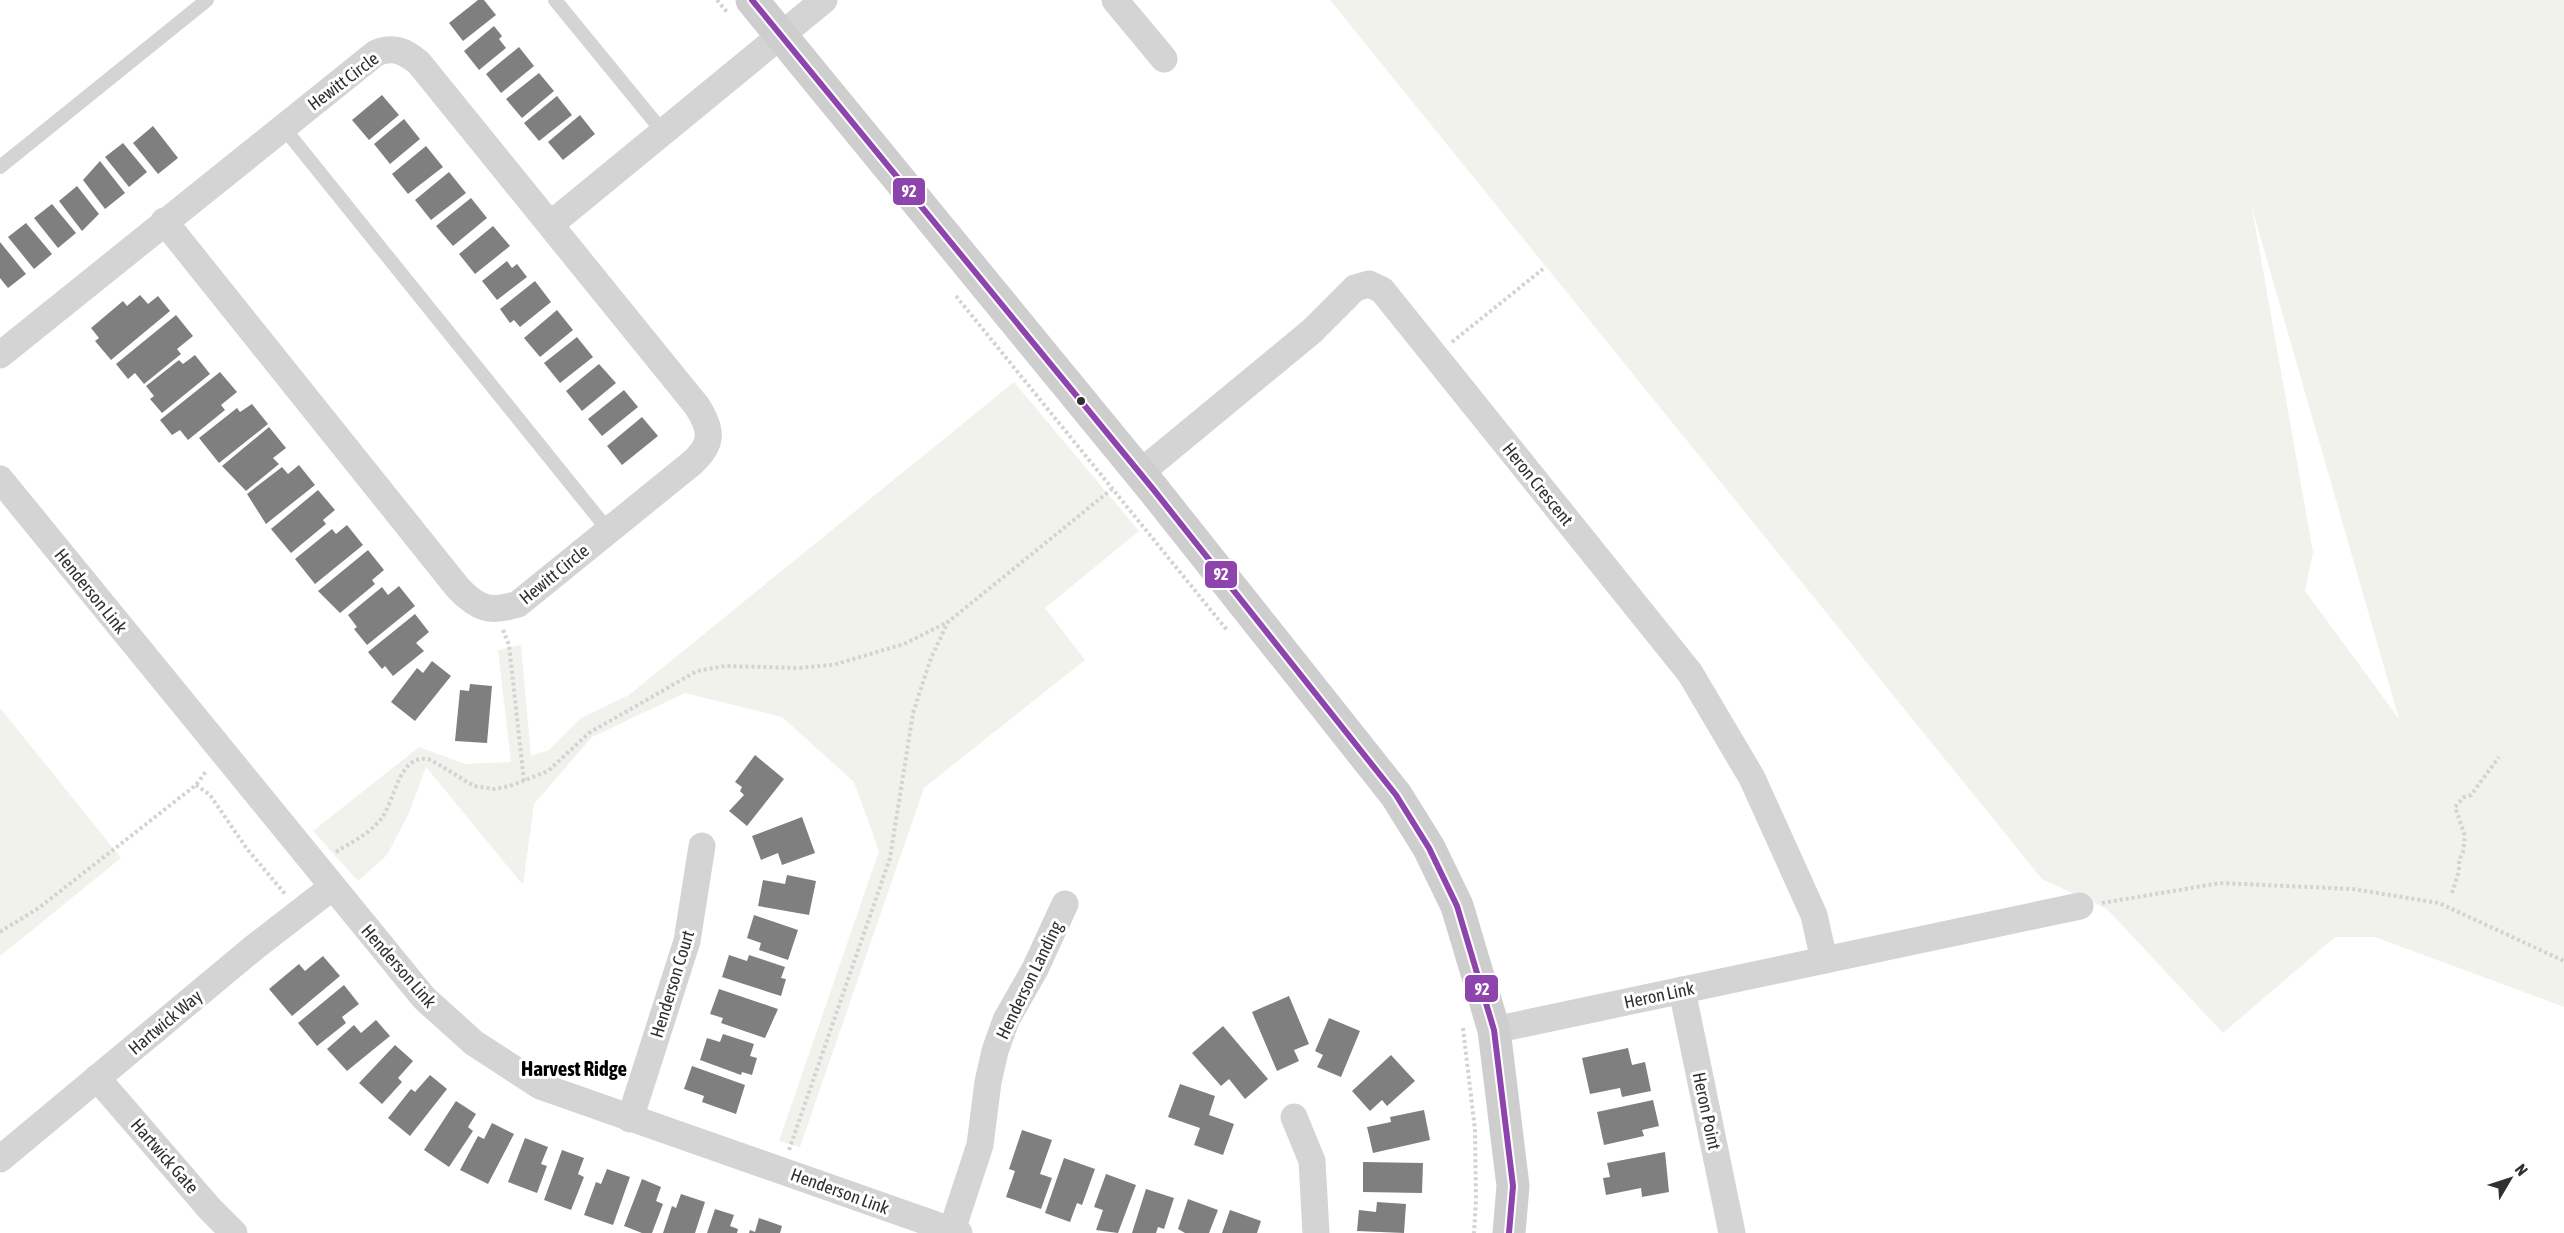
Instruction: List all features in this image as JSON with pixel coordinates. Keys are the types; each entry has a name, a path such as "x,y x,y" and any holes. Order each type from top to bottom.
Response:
{"street":[{"path":"752,0 1140,473 1396,795 1429,848 1457,906 1494,1030 1513,1186 1509,1233"},
{"path":"551,224 824,0"},
{"path":"1114,0 1164,60"},
{"name":"Hewitt Circle","path":"0,355 164,221 376,53 387,49 398,49 419,63 551,224 707,421 709,438 703,453 518,604 495,609 484,608 472,603 164,221"},
{"name":"Heron Crescent","path":"1140,473 1312,331 1355,288 1369,284 1383,290 1690,673 1752,777 1814,915 1824,960"},
{"name":"Henderson Link","path":"0,479 331,888 424,998 474,1043 540,1086 954,1232"},
{"name":"Henderson Court","path":"630,1119 687,941 702,846"},
{"name":"Hartwick Way","path":"0,1159 256,946 331,888"},
{"name":"Henderson Landing","path":"954,1232 980,1145 988,1082 995,1051 1006,1020 1035,969 1065,904"},
{"name":"Heron Link","path":"1494,1030 2080,906"},
{"name":"Heron Point","path":"1682,990 1732,1233"},
{"name":"Hartwick Gate","path":"97,1078 210,1209 234,1233"},
{"path":"1294,1117 1312,1161 1316,1233"}],"lane":[{"path":"0,167 207,0"},
{"path":"555,0 663,132"},
{"path":"283,127 608,530"}],"path":[{"path":"1435,356 1543,269"},
{"path":"1024,379 1233,637"},
{"path":"331,855 364,835 381,819 403,771 417,760 425,758 431,760 463,781 483,788 502,787 548,771 590,733 697,671 725,666 798,668 832,665 884,651 948,622 1112,489"},
{"path":"495,609 509,645 524,781"},
{"path":"782,1170 890,858 913,713 931,658 948,622"},
{"path":"0,932 40,907 196,785 219,748"},
{"path":"2452,893 2459,871 2459,860 2463,852 2465,836 2455,807 2475,790 2499,757"},
{"path":"196,785 210,795 247,849 289,898"},
{"path":"2080,906 2220,883 2353,889 2439,903 2564,961"},
{"path":"1463,1020 1475,1130 1474,1233"}],"shaded area":[{"path":"1330,0 2564,0 2564,1007 2375,937 2335,937 2223,1033 2107,909 2042,879","holes":["2252,208 2399,719 2305,591 2313,552"]},
{"path":"1014,382 1139,531 1045,608 1085,660 924,788 800,1147 779,1141 879,851 854,782 782,717 685,693 592,737 534,804 523,885 426,767 409,813 387,855 358,881 313,831 419,747 465,764 511,762 498,650 521,645 531,756 549,750 581,718 629,695"},
{"path":"0,708 121,858 0,956"}],"building":[{"path":"478,0 484,0 496,15 463,41 449,23"},
{"path":"494,26 502,36 499,39 506,48 479,70 464,51"},
{"path":"519,47 534,66 501,93 486,74"},
{"path":"539,73 554,91 522,118 506,99"},
{"path":"382,95 399,115 369,140 352,120"},
{"path":"557,96 572,115 539,141 524,123"},
{"path":"580,115 595,134 563,160 548,142"},
{"path":"404,119 420,139 390,164 374,144"},
{"path":"153,126 178,158 158,174 133,143"},
{"path":"123,143 147,172 129,187 105,157"},
{"path":"426,146 443,167 408,194 392,174"},
{"path":"100,161 125,193 105,209 83,180"},
{"path":"449,172 466,193 431,220 415,200"},
{"path":"77,186 99,214 82,231 59,201"},
{"path":"471,198 487,218 453,246 436,226"},
{"path":"52,204 76,233 58,248 34,218"},
{"path":"26,223 52,254 34,269 8,237"},
{"path":"493,226 510,246 475,274 459,254"},
{"path":"0,242 26,274 8,288 0,278"},
{"path":"507,261 512,268 517,264 527,277 497,300 482,281"},
{"path":"535,281 551,302 520,327 514,320 510,323 500,309"},
{"path":"140,295 148,304 158,296 170,311 111,360 95,341 99,338 91,328 123,301 127,306"},
{"path":"557,310 573,330 540,357 524,338"},
{"path":"176,315 193,336 177,349 181,354 144,384 135,373 128,379 116,364"},
{"path":"577,337 593,357 560,383 544,363"},
{"path":"195,355 210,374 162,413 150,399 154,396 146,386 179,360 183,364"},
{"path":"599,364 616,383 582,411 566,391"},
{"path":"220,372 237,392 221,405 225,410 188,440 180,430 172,435 160,420"},
{"path":"624,390 638,407 602,436 588,419"},
{"path":"252,404 268,424 219,463 199,438 237,408 240,412"},
{"path":"642,417 658,436 622,465 607,446"},
{"path":"269,427 286,448 273,458 279,464 246,491 222,466"},
{"path":"299,465 315,485 266,524 247,494 282,467 288,474"},
{"path":"318,490 335,510 323,520 326,524 291,553 271,529"},
{"path":"347,525 363,545 315,584 295,559 332,529 336,534"},
{"path":"368,550 384,570 372,580 375,584 340,613 318,591"},
{"path":"399,586 415,606 367,645 354,629 357,627 348,615 382,587 388,595"},
{"path":"415,614 429,632 416,643 424,651 393,676 385,666 382,669 368,652"},
{"path":"432,661 451,676 415,721 391,702 417,668 423,673"},
{"path":"470,684 492,686 487,743 455,741 460,690 469,691"},
{"path":"755,755 784,779 747,826 729,811 744,795 740,791 742,787 735,782"},
{"path":"802,817 815,853 782,865 778,853 761,860 752,836"},
{"path":"787,875 816,881 809,915 758,906 763,880 785,884"},
{"path":"754,915 798,930 788,960 759,950 761,943 747,938"},
{"path":"729,955 747,961 749,955 785,967 781,978 786,979 781,996 722,977"},
{"path":"323,956 340,976 292,1016 269,989 299,964 305,971"},
{"path":"344,985 359,1004 342,1017 346,1023 317,1046 298,1023"},
{"path":"719,989 778,1009 765,1038 721,1023 723,1018 710,1014"},
{"path":"1289,996 1309,1044 1294,1050 1299,1061 1277,1071 1252,1012"},
{"path":"1329,1018 1360,1031 1341,1077 1317,1067 1323,1055 1315,1051"},
{"path":"376,1020 390,1036 347,1071 327,1049 354,1025 361,1033"},
{"path":"1223,1026 1268,1079 1245,1099 1229,1079 1221,1086 1192,1053"},
{"path":"723,1034 754,1044 750,1056 757,1058 752,1075 742,1072 741,1075 700,1060 707,1038 720,1042"},
{"path":"395,1045 413,1061 398,1078 402,1082 382,1104 359,1083"},
{"path":"1628,1048 1632,1065 1645,1062 1651,1091 1622,1097 1620,1088 1590,1094 1582,1058"},
{"path":"1391,1055 1415,1081 1387,1106 1382,1100 1370,1111 1352,1091"},
{"path":"692,1066 745,1085 736,1114 702,1102 704,1096 684,1089"},
{"path":"430,1075 447,1089 410,1136 388,1118 411,1089 415,1092"},
{"path":"1180,1084 1215,1096 1209,1115 1234,1124 1223,1155 1194,1145 1200,1128 1168,1117"},
{"path":"1653,1100 1659,1126 1642,1130 1644,1136 1604,1145 1597,1112"},
{"path":"456,1101 476,1114 468,1127 473,1131 449,1167 424,1150"},
{"path":"1424,1110 1430,1140 1373,1153 1367,1127 1391,1122 1390,1117"},
{"path":"492,1123 514,1134 488,1184 460,1170 478,1136 484,1139"},
{"path":"1022,1130 1052,1140 1040,1174 1052,1178 1041,1209 1006,1197 1015,1171 1009,1169"},
{"path":"525,1138 548,1147 541,1164 547,1166 537,1193 508,1182"},
{"path":"562,1150 584,1158 578,1174 584,1177 571,1210 544,1200"},
{"path":"1665,1152 1669,1192 1642,1197 1641,1188 1606,1195 1603,1178 1610,1177 1607,1163"},
{"path":"1064,1158 1095,1169 1082,1205 1077,1203 1070,1222 1045,1213"},
{"path":"1363,1162 1423,1163 1422,1193 1363,1192"},
{"path":"607,1169 630,1177 613,1225 584,1215 596,1182 601,1184"},
{"path":"1106,1174 1136,1185 1118,1233 1096,1230 1103,1210 1094,1207"},
{"path":"642,1179 661,1187 656,1201 663,1204 652,1233 642,1233 624,1226"},
{"path":"1146,1189 1174,1198 1164,1229 1158,1227 1156,1233 1132,1233"},
{"path":"681,1194 705,1202 695,1233 663,1233 672,1206 676,1208"},
{"path":"1188,1199 1218,1210 1209,1233 1185,1233 1178,1229"},
{"path":"1377,1202 1406,1204 1404,1233 1357,1231 1359,1210 1376,1212"},
{"path":"715,1209 734,1215 730,1226 738,1229 737,1233 707,1233"},
{"path":"1230,1210 1261,1221 1257,1233 1222,1233"},
{"path":"759,1218 782,1226 780,1233 749,1233 750,1230 755,1232"}],"transit line":[{"name":"92","path":"752,0 1153,489 1396,795 1429,848 1457,906 1494,1030 1513,1186 1509,1233"}],"district":[{"name":"Harvest Ridge","path":"574,1068"}]}
